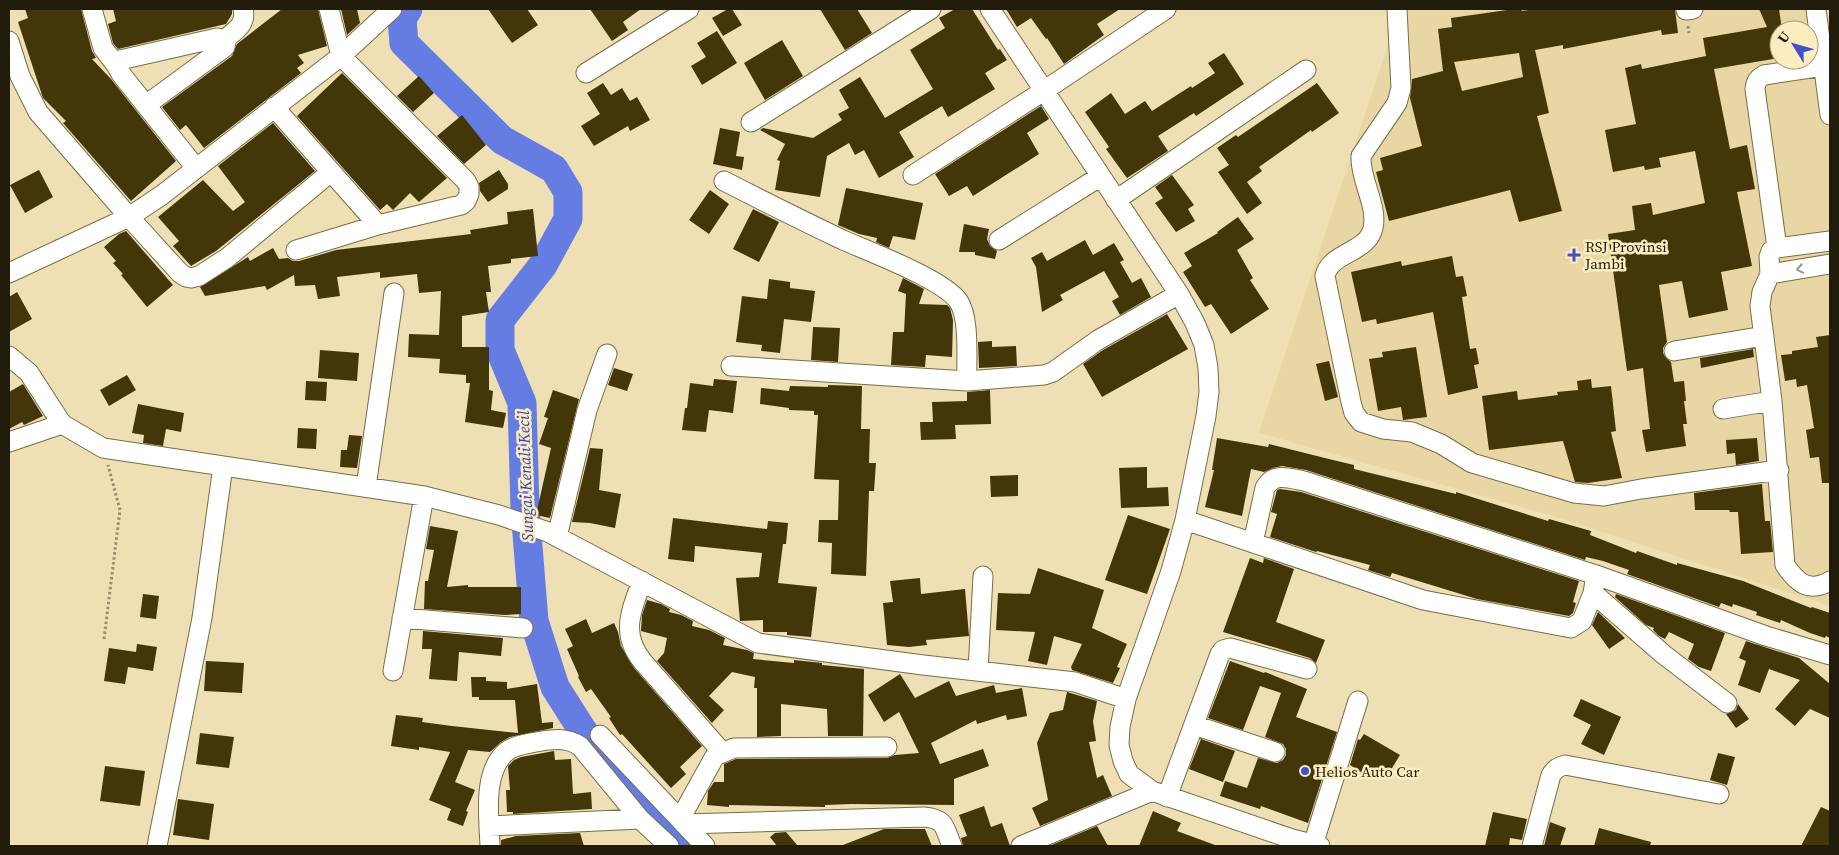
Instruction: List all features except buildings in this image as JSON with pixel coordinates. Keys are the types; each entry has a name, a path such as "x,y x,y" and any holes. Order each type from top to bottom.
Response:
{"street":[{"path":"92,9 103,48 196,168"},
{"path":"224,40 243,23 245,17 244,9"},
{"path":"296,250 378,226 461,205 468,198 469,187 466,182 341,56 329,9"},
{"path":"9,273 129,217 162,195 341,56 392,9"},
{"path":"586,73 689,9"},
{"path":"752,122 932,9"},
{"path":"990,9 1179,294 1195,323 1204,345 1208,368 1206,416 1185,520 1171,571 1126,699 1120,727 1119,745 1129,774 1159,794 1310,845 1358,701"},
{"path":"913,175 1166,9"},
{"path":"1398,9 1400,96 1361,156 1374,219 1372,232 1362,244 1330,265 1325,276 1350,402 1354,414 1360,422 1383,429 1412,432 1441,444 1472,463 1574,492 1604,496 1779,470"},
{"path":"1816,9 1830,115"},
{"path":"116,65 120,60 217,38 224,40"},
{"path":"146,105 225,47 226,42 224,40"},
{"path":"9,41 20,76 38,112 129,217 180,273 186,277 199,276 227,258 331,172"},
{"path":"1777,248 1754,89 1759,78 1764,75 1824,66"},
{"path":"1116,200 1306,70"},
{"path":"274,108 378,226"},
{"path":"999,240 1100,176"},
{"path":"724,182 843,240 934,281 949,291 959,302 964,314 967,381"},
{"path":"1830,241 1777,248 1771,252 1769,257 1770,274 1761,299 1779,470 1785,565 1793,577 1804,585 1816,587 1830,582"},
{"path":"1770,274 1830,264"},
{"path":"366,487 394,293"},
{"path":"731,366 967,381 1044,375 1053,372 1098,340 1179,294"},
{"path":"1674,351 1764,336"},
{"path":"552,535 587,410 607,354"},
{"path":"9,356 30,373 62,424 102,448 424,496 499,515 552,535 745,637 758,642 1075,682 1126,699"},
{"path":"1723,409 1772,401"},
{"path":"9,442 62,424"},
{"path":"157,846 202,618 224,466"},
{"path":"1253,543 1265,488 1268,482 1281,476 1304,482 1595,584 1830,655"},
{"path":"393,670 424,496"},
{"path":"1185,520 1424,600 1571,628 1582,621 1595,584"},
{"path":"978,671 983,576"},
{"path":"642,581 630,613 630,636 633,647 643,662 722,752"},
{"path":"1595,584 1662,654 1728,703"},
{"path":"402,618 522,628"},
{"path":"1022,846 1159,794 1194,725 1220,654 1224,650 1230,648 1307,669"},
{"path":"1194,725 1275,752"},
{"path":"600,735 705,846"},
{"path":"490,846 488,793 494,773 501,759 514,747 553,739 568,740 580,746 640,818 669,846"},
{"path":"682,821 715,756 722,752 734,748 887,747"},
{"path":"1532,846 1551,775 1560,766 1565,765 1719,794"},
{"path":"489,826 640,818"},
{"path":"682,821 936,818 942,823 952,846"}],"path":[{"path":"102,448 120,510 104,638"}],"shaded area":[{"name":"RSJ Provinsi Jambi","path":"1389,9 1820,9 1830,77 1830,606 1553,516 1259,433 1390,39"}],"waterway":[{"name":"Sungai Kenali Kecil","path":"408,9 402,19 404,43 502,140 554,169 568,192 568,219 543,265 500,320 500,350 522,403 525,509 534,621 555,687 581,728 602,758 684,846"}],"place":[{"name":"RSJ Provinsi Jambi","path":"1574,255"},
{"name":"Helios Auto Car","path":"1305,771"}]}
